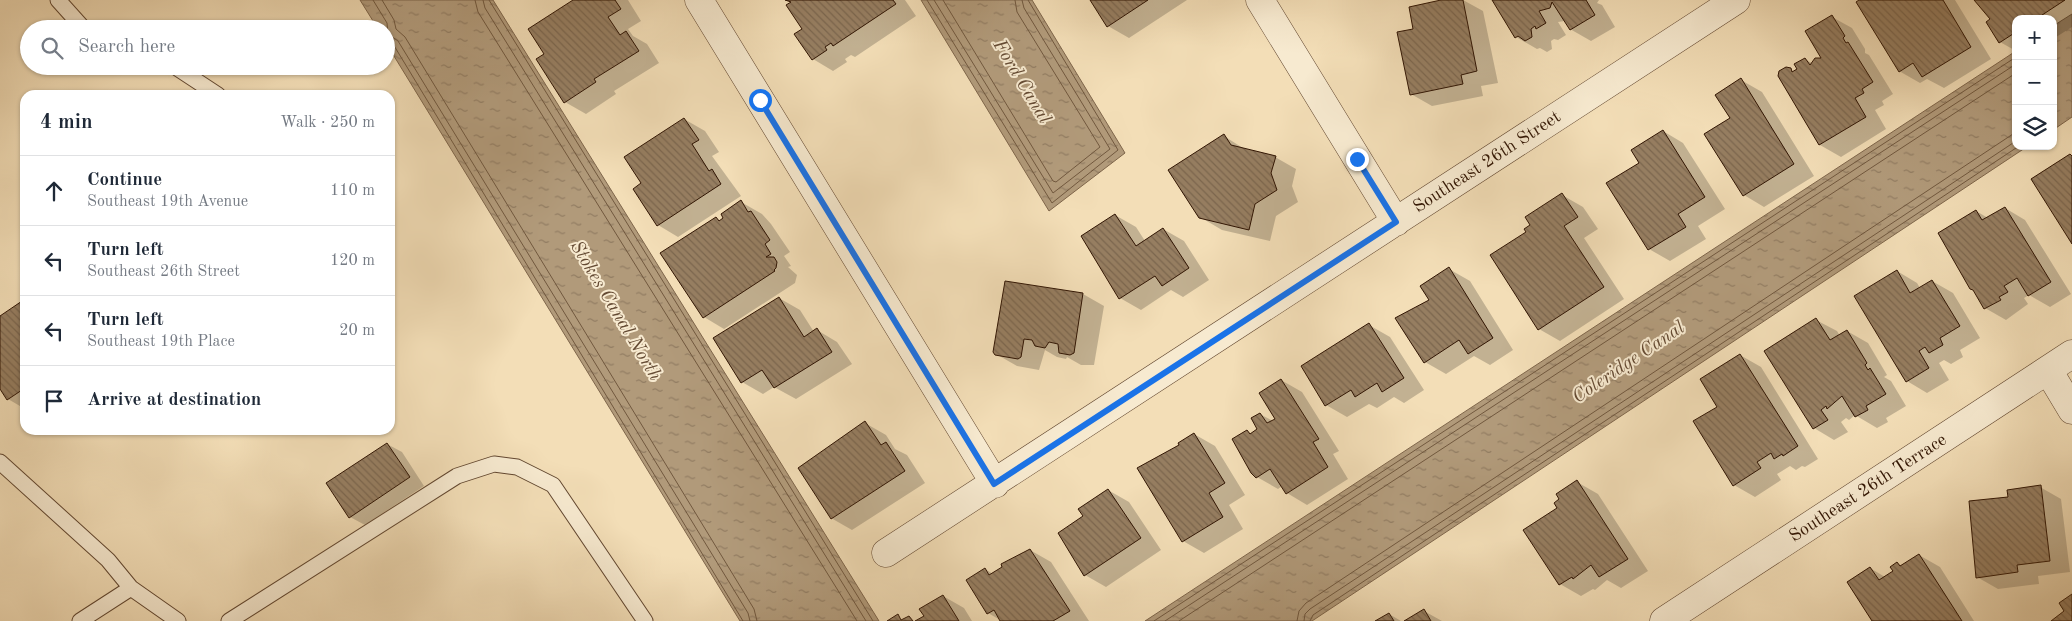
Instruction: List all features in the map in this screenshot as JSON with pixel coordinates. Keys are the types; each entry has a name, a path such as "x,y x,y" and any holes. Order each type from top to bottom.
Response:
{"street":[{"path":"699,0 994,484"},
{"path":"1260,0 1396,222"},
{"name":"Southeast 26th Street","path":"886,553 1736,0"},
{"name":"Southeast 26th Terrace","path":"1664,621 2072,354"},
{"path":"2048,370 2072,410"}],"lane":[{"path":"58,0 76,20"},
{"path":"188,75 210,90"},
{"path":"0,462 108,560 131,588 178,621"},
{"path":"230,621 456,476 494,464 517,467 553,485 645,621"},
{"path":"80,621 131,588"}],"water":[{"name":"Stokes Canal North","path":"360,0 493,0 879,621 740,621 395,58 395,20 372,20"},
{"name":"Ford Canal","path":"921,0 1032,0 1125,153 1049,211"},
{"path":"2072,14 2072,117 2057,127 2057,60 2057,23"},
{"name":"Coleridge Canal","path":"2012,54 2012,150 2022,150 1312,621 1145,621"}],"building":[{"path":"573,0 615,0 621,9 608,17 620,35 626,31 639,51 594,79 596,82 564,103 536,59 544,54 528,29"},
{"path":"785,0 893,0 896,4 833,46 831,43 825,47 827,50 812,60 794,34 802,29 786,5 791,2"},
{"path":"1090,0 1148,0 1107,27"},
{"path":"1441,0 1463,0 1477,71 1461,75 1463,84 1410,95 1397,32 1413,29 1409,7"},
{"path":"1492,0 1586,0 1595,15 1570,30 1552,2 1550,8 1539,11 1546,23 1536,29 1535,26 1531,29 1532,37 1525,41 1518,36 1515,38"},
{"path":"1859,0 1943,0 1971,47 1922,77 1913,63 1899,72 1856,2"},
{"path":"1974,0 2065,0 2042,15 2012,15 2012,35 1999,43 1986,22 1990,19"},
{"path":"1832,15 1845,36 1843,38 1846,43 1848,42 1873,82 1862,89 1864,93 1855,98 1866,117 1819,145 1778,76 1779,71 1786,67 1791,68 1792,72 1797,69 1794,64 1805,58 1810,65 1815,58 1821,58 1805,31"},
{"path":"1741,78 1794,164 1743,196 1704,134 1730,118 1715,95"},
{"path":"684,118 699,140 692,144 709,171 712,169 721,184 657,226 633,189 641,183 624,157"},
{"path":"1663,130 1705,197 1678,214 1686,227 1648,250 1606,183 1639,163 1631,150"},
{"path":"1224,134 1231,145 1276,156 1271,173 1277,190 1255,204 1249,230 1199,218 1168,170"},
{"path":"2070,154 2072,156 2072,244 2031,179"},
{"path":"1562,193 1578,217 1564,226 1604,287 1538,330 1490,255 1526,232 1524,229 1530,225 1525,217"},
{"path":"741,200 748,212 751,211 770,240 765,244 771,254 766,257 774,257 777,262 776,268 775,271 703,318 660,253 716,217 719,221 723,218 721,214"},
{"path":"2005,207 2051,282 2028,296 2017,278 2004,286 2008,292 1999,297 2001,300 1984,309 1973,290 1970,289 1938,233 1976,210 1982,220"},
{"path":"1115,214 1136,246 1163,228 1189,268 1162,286 1155,276 1119,299 1081,236"},
{"path":"1449,267 1493,338 1468,354 1459,340 1424,363 1395,318 1429,300 1420,286"},
{"path":"1897,270 1910,293 1932,280 1960,326 1940,338 1943,345 1929,353 1925,347 1919,351 1929,368 1906,382 1854,296"},
{"path":"1005,281 1083,293 1074,353 1070,355 1059,353 1058,344 1049,342 1045,348 1035,346 1032,340 1024,339 1021,357 1018,359 995,355 993,352"},
{"path":"779,297 804,337 817,328 832,352 774,388 762,370 741,383 713,338"},
{"path":"20,302 20,391 7,400 0,389 0,316"},
{"path":"1816,318 1830,340 1847,330 1867,363 1865,365 1868,370 1870,368 1886,394 1866,406 1868,410 1855,417 1842,396 1827,409 1826,406 1821,410 1828,420 1813,429 1764,351"},
{"path":"1369,323 1404,378 1382,392 1377,383 1355,397 1351,390 1325,406 1301,366"},
{"path":"1740,354 1798,446 1783,456 1782,454 1774,459 1771,453 1757,462 1761,468 1733,486 1693,421 1717,407 1700,379"},
{"path":"1281,379 1319,439 1313,442 1328,467 1286,494 1270,469 1256,478 1251,473 1232,439 1247,430 1250,434 1257,429 1251,418 1260,413 1267,423 1275,419 1259,393"},
{"path":"865,421 881,445 886,442 905,471 831,519 798,468"},
{"path":"1194,433 1225,483 1209,493 1223,517 1182,542 1137,468 1179,445 1178,443"},
{"path":"387,443 410,477 349,518 326,483"},
{"path":"1577,480 1628,559 1599,577 1591,565 1573,579 1572,577 1559,585 1523,530 1557,508 1554,503 1559,499 1556,494"},
{"path":"2041,485 2050,561 2017,565 2018,572 1976,578 1969,501 2008,497 2007,490"},
{"path":"1108,489 1141,538 1084,576 1058,533 1083,516 1078,509"},
{"path":"1030,549 1070,611 1053,621 1000,621 994,610 987,614 966,580 985,568 989,575 1002,567 1001,564"},
{"path":"1919,554 1962,621 1872,621 1847,582 1870,567 1879,580 1893,571 1890,567 1897,562 1900,566"},
{"path":"2072,594 2072,621 2051,621 2064,611 2059,603"},
{"path":"943,595 959,621 915,621 924,616 919,609"},
{"path":"1424,609 1431,621 1404,621"},
{"path":"1389,613 1394,621 1375,621"},
{"path":"898,614 901,620 909,616 913,621 887,621"}],"route":[{"path":"760,100 994,484 1396,222 1357,159"}]}
